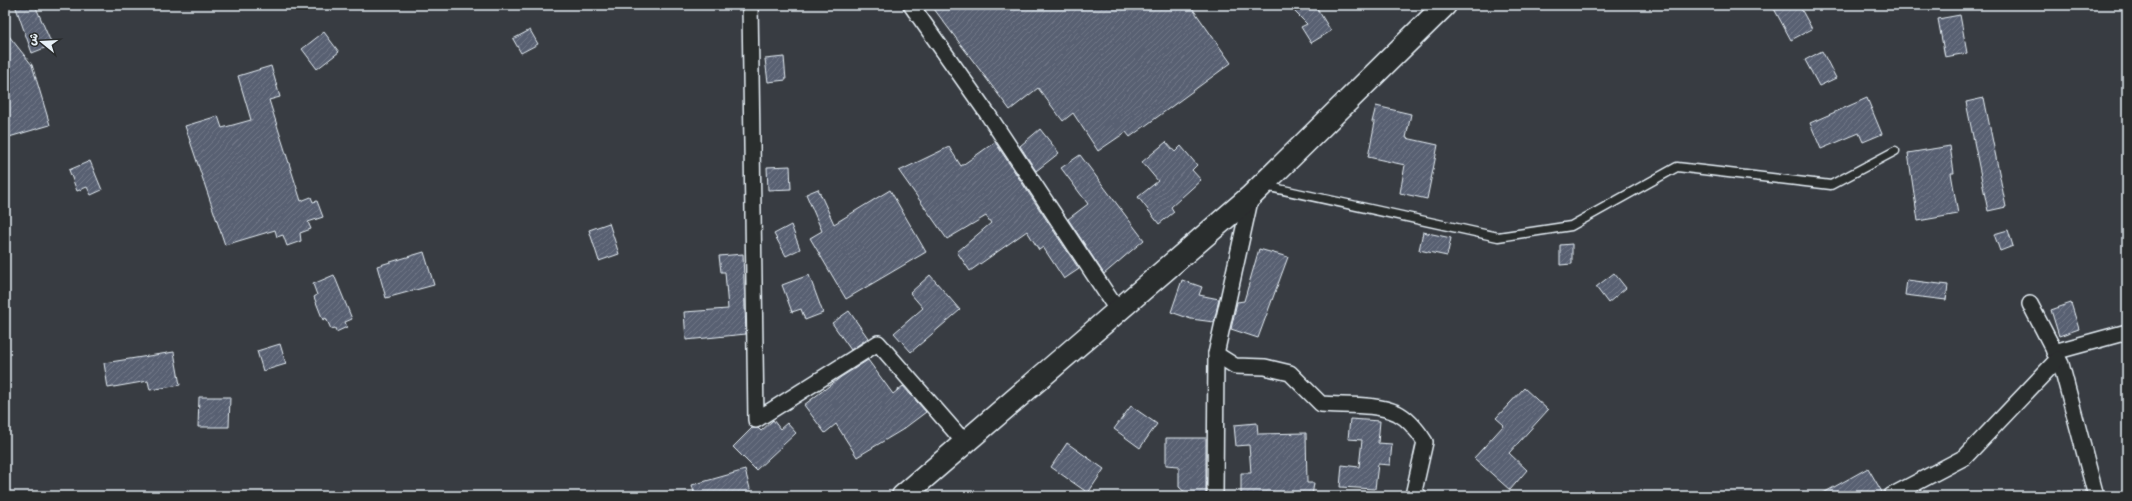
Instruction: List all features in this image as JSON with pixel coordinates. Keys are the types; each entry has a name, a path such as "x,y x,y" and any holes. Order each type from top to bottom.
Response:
{"main road":[{"path":"903,496 1257,191 1445,5"}],"street":[{"path":"750,5 756,420 878,343 965,443"},
{"path":"911,5 988,113 1118,311"},
{"path":"1215,496 1216,354 1257,191"},
{"path":"2030,304 2056,356 2096,496"},
{"path":"1891,496 1966,457 2056,356 2127,332"},
{"path":"1216,354 1235,366 1265,367 1290,373 1321,404 1376,408 1398,414 1416,428 1425,442 1414,491 1419,496"}],"lane":[{"path":"1257,191 1498,237 1571,226 1677,167 1831,185 1894,151"}],"building":[{"path":"15,5 35,5 52,45 32,53"},
{"path":"931,5 1190,5 1231,63 1130,137 1126,132 1098,151 1073,113 1063,121 1038,88 1010,110"},
{"path":"1288,5 1315,5 1331,31 1311,43 1301,27 1307,24"},
{"path":"1772,5 1799,5 1812,29 1791,40"},
{"path":"1960,15 1967,53 1945,57 1938,19"},
{"path":"530,30 538,44 521,53 513,39"},
{"path":"5,31 32,65 50,125 9,137 5,124"},
{"path":"324,32 339,52 317,69 302,49"},
{"path":"1822,51 1836,78 1819,86 1805,60"},
{"path":"784,57 786,80 768,82 765,59"},
{"path":"271,66 280,97 269,100 301,201 311,197 313,202 317,201 323,217 308,222 311,229 300,233 301,241 287,246 283,235 277,237 275,230 225,245 185,126 218,116 222,128 251,120 238,76"},
{"path":"1867,98 1882,134 1863,142 1859,133 1821,149 1810,123"},
{"path":"1984,98 2006,207 1988,211 1966,102"},
{"path":"1376,106 1411,114 1406,138 1438,145 1427,199 1400,193 1405,165 1368,157 1375,122 1372,122"},
{"path":"1040,129 1059,153 1036,171 1020,146"},
{"path":"995,142 1079,269 1064,279 1043,247 1039,250 1027,231 970,271 957,252 991,223 986,216 947,239 899,171 949,147 961,166"},
{"path":"1166,142 1175,152 1181,146 1197,165 1192,170 1201,180 1171,207 1174,212 1159,224 1138,197 1158,181 1142,162"},
{"path":"1950,146 1954,173 1951,173 1958,214 1918,221 1908,153"},
{"path":"1080,155 1144,240 1104,274 1068,219 1088,204 1061,168"},
{"path":"90,161 102,190 91,195 87,187 77,191 69,170"},
{"path":"790,166 791,189 768,190 767,167"},
{"path":"818,189 834,224 890,190 926,252 846,299 810,238 822,231 806,194"},
{"path":"609,223 619,254 599,261 589,230"},
{"path":"791,225 800,249 786,256 774,234"},
{"path":"2008,230 2013,246 2000,251 1994,234"},
{"path":"1423,232 1451,238 1447,256 1419,250"},
{"path":"1572,244 1572,264 1560,265 1560,245"},
{"path":"1259,249 1288,257 1258,338 1231,329 1237,302 1244,301"},
{"path":"424,252 434,285 386,298 377,266"},
{"path":"743,254 746,334 686,340 684,312 728,309 725,272 721,272 719,256"},
{"path":"1614,273 1626,288 1608,303 1596,287"},
{"path":"334,275 352,319 345,322 347,327 336,332 335,328 331,329 326,318 323,320 314,297 317,295 313,284"},
{"path":"809,275 823,313 805,320 801,309 792,312 782,285"},
{"path":"930,275 960,310 911,352 894,333 923,308 910,293"},
{"path":"1182,280 1202,287 1199,295 1219,299 1214,322 1191,319 1171,312"},
{"path":"1907,280 1948,285 1946,300 1905,295"},
{"path":"2071,303 2079,329 2059,336 2051,310"},
{"path":"849,311 868,338 851,350 832,323"},
{"path":"280,344 286,364 263,371 257,351"},
{"path":"174,352 180,385 150,390 148,381 108,388 104,363"},
{"path":"868,360 893,394 903,386 926,412 902,430 857,457 836,424 825,433 804,405 841,377"},
{"path":"1524,388 1548,410 1509,453 1527,470 1510,490 1474,458 1504,425 1496,418"},
{"path":"199,397 230,397 229,427 198,427"},
{"path":"1131,406 1157,424 1140,448 1114,429"},
{"path":"1350,419 1380,421 1378,443 1392,444 1390,465 1378,464 1375,489 1340,487 1342,465 1359,467 1362,440 1348,439"},
{"path":"773,420 780,429 787,423 796,433 756,470 733,447 752,428 758,428 761,431"},
{"path":"1257,423 1258,434 1306,433 1307,483 1314,483 1312,496 1241,496 1241,473 1251,473 1249,445 1236,446 1234,425"},
{"path":"1166,438 1206,438 1206,496 1189,496 1179,487 1179,466 1166,465"},
{"path":"1067,443 1104,469 1088,493 1051,467"},
{"path":"1868,468 1882,492 1875,496 1818,496"},
{"path":"745,470 752,496 695,496 692,485"}]}
